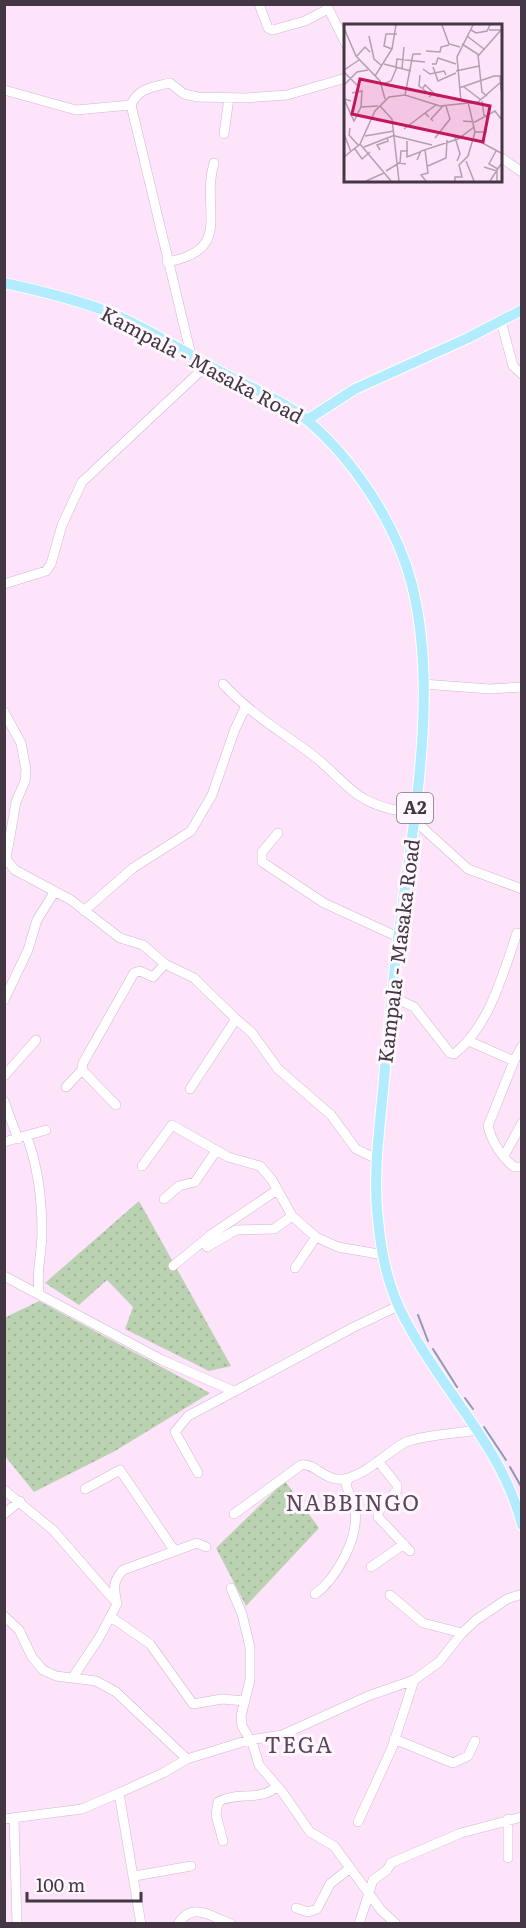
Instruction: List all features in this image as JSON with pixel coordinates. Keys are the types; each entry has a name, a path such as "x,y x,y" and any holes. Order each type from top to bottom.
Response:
{"main road":[{"name":"Kampala - Masaka Road","path":"4,283 60,296 116,315 287,406 307,420 354,472 377,507 400,553 411,581 418,617 423,684 415,817 391,996 377,1159 376,1204 384,1255 398,1306 423,1350 496,1459 518,1499 522,1525"},
{"path":"307,420 355,389 468,338 522,310"}],"street":[{"path":"259,4 265,23 273,30 304,21 327,7 344,40"},
{"path":"191,354 131,105 135,94 170,83 190,96 229,98 287,95 344,79"},
{"path":"4,90 76,111 123,104 131,105"},
{"path":"224,134 229,98"},
{"path":"502,158 522,172"},
{"path":"167,262 201,251 208,240 212,226 209,190 214,164"},
{"path":"501,321 513,366 522,374"},
{"path":"4,584 46,571 51,564 62,525 82,482 207,364"},
{"path":"223,684 245,708 307,751 357,796 379,806 415,817 430,837 468,869 522,889"},
{"path":"423,684 478,688 522,687"},
{"path":"84,910 133,868 191,831 212,795 235,729 245,708"},
{"path":"4,712 21,743 26,770 25,781 16,802 5,858 15,870 55,891 120,938 151,950 165,964 194,978 252,1033 278,1069 331,1115 356,1149 377,1159"},
{"path":"278,833 262,852 262,862 324,903 398,937"},
{"path":"412,839 430,837"},
{"path":"4,1000 28,950 37,920 55,891"},
{"path":"391,996 414,1007 450,1053 454,1054 471,1042 501,980 518,933"},
{"path":"66,1087 82,1070 86,1056 134,973 140,971 153,977 165,964"},
{"path":"190,1089 236,1019"},
{"path":"4,1076 36,1040"},
{"path":"471,1042 514,1061"},
{"path":"522,1046 488,1121 492,1140 514,1167 522,1167"},
{"path":"82,1070 116,1105"},
{"path":"4,1101 23,1138 38,1182 42,1233 38,1273 39,1292"},
{"path":"504,1156 522,1123"},
{"path":"142,1166 172,1125 216,1151 260,1166 292,1216 315,1237 338,1246 384,1255"},
{"path":"4,1142 46,1130"},
{"path":"164,1199 179,1186 195,1182 216,1151"},
{"path":"173,1266 212,1234 277,1190"},
{"path":"207,1247 236,1230 274,1229 292,1216"},
{"path":"296,1268 315,1237"},
{"path":"4,1276 39,1292 162,1360 201,1379 237,1390"},
{"path":"198,1473 174,1432 188,1416 343,1332 398,1306"},
{"path":"234,1514 301,1465 309,1465 323,1476 335,1480 349,1478 410,1441 477,1430"},
{"path":"371,1567 407,1548 378,1517 378,1512 397,1490 397,1485 378,1461"},
{"path":"85,1490 120,1470 174,1550"},
{"path":"315,1594 331,1578 350,1542 356,1522 355,1509 346,1484 349,1478"},
{"path":"4,1490 21,1501 53,1530 117,1604"},
{"path":"4,1514 21,1501"},
{"path":"73,1677 111,1617 117,1604 113,1587 115,1579 123,1570 197,1543 206,1548"},
{"path":"231,1588 242,1614 250,1647 251,1673 242,1726 259,1765 278,1786 310,1832 334,1846 381,1910 396,1923"},
{"path":"390,1594 423,1623 462,1633"},
{"path":"17,1923 9,1819 82,1809 163,1773 186,1759 249,1740 282,1735 368,1696 414,1680 439,1662 462,1633 507,1599 522,1594"},
{"path":"4,1616 19,1630 32,1658 43,1670 56,1676 96,1681 116,1692 186,1759"},
{"path":"111,1617 150,1644 193,1704 222,1699 245,1701"},
{"path":"358,1822 386,1762 414,1680"},
{"path":"394,1739 453,1763 468,1756 475,1741"},
{"path":"224,1841 216,1815 218,1802 233,1797 261,1794 278,1786"},
{"path":"119,1793 135,1876 141,1923"},
{"path":"359,1923 372,1880 387,1870 391,1863 461,1833 522,1817"},
{"path":"508,1819 508,1858"},
{"path":"135,1876 191,1866"},
{"path":"296,1908 308,1912 317,1909 330,1884 350,1868"},
{"path":"178,1923 190,1911 197,1910 219,1921 231,1923"}],"green space":[{"path":"139,1201 231,1366 209,1371 125,1329 133,1307 107,1280 79,1305 45,1283"},
{"path":"39,1301 210,1393 115,1451 34,1492 5,1456 4,1318"},
{"path":"285,1481 319,1528 246,1606 216,1548"}],"waterway":[{"path":"418,1315 428,1341"},
{"path":"433,1349 457,1387"},
{"path":"465,1398 473,1409"},
{"path":"484,1427 506,1460"},
{"path":"510,1467 522,1488"}],"district":[{"name":"NABBINGO","path":"353,1503"},
{"name":"TEGA","path":"299,1745"}]}
